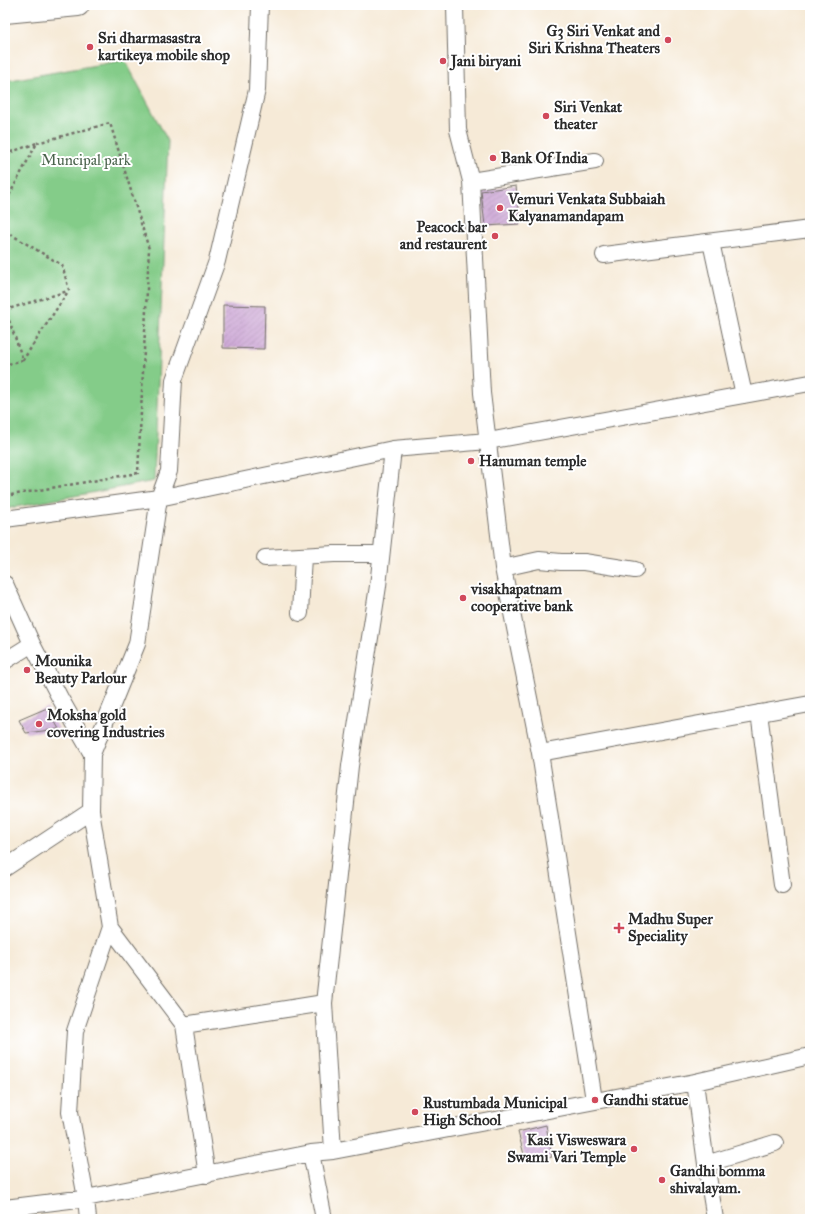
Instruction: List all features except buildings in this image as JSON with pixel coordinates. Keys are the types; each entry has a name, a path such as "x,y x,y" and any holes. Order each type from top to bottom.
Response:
{"main road":[{"path":"5,12 78,5"}],"street":[{"path":"207,1175 184,1025 110,927 91,811 92,754 137,644 159,498 168,471 174,380 217,261 257,90 260,5"},
{"path":"455,5 458,130 471,181 482,393 502,568 540,753 594,1100"},
{"path":"471,181 595,161"},
{"path":"604,255 810,230"},
{"path":"711,242 744,395"},
{"path":"5,519 159,498 393,449 488,440 810,383"},
{"path":"332,1151 324,1003 350,766 378,586 393,449"},
{"path":"265,558 334,554 381,554"},
{"path":"300,613 303,556"},
{"path":"502,568 539,560 584,562 635,570"},
{"path":"5,584 32,644 60,698 92,754"},
{"path":"5,660 32,644"},
{"path":"540,753 810,704"},
{"path":"759,713 782,885"},
{"path":"5,868 91,811"},
{"path":"88,1219 86,1198 70,1112 75,1031 110,927"},
{"path":"184,1025 324,1003"},
{"path":"5,1208 86,1198 311,1153 332,1151 594,1100 696,1082 810,1056"},
{"path":"696,1082 706,1164 715,1219"},
{"path":"706,1164 774,1143"},
{"path":"311,1153 324,1219"}],"path":[{"path":"5,154 37,143 110,123 149,249 138,473 5,496"},
{"path":"5,203 37,143"},
{"path":"5,230 62,265 69,290 23,360 5,365"},
{"path":"23,360 5,309 69,290"}],"green space":[{"name":"Muncipal park","path":"125,60 168,141 154,481 5,509 5,81"}],"place":[{"name":"G3 Siri Venkat and Siri Krishna Theaters","path":"668,40"},
{"name":"Sri dharmasastra kartikeya mobile shop","path":"90,47"},
{"name":"Jani biryani","path":"443,61"},
{"name":"Siri Venkat theater","path":"546,116"},
{"name":"Bank Of India","path":"493,158"},
{"name":"Vemuri Venkata Subbaiah Kalyanamandapam","path":"500,208"},
{"name":"Peacock bar and restaurent","path":"495,236"},
{"name":"Hanuman temple","path":"471,461"},
{"name":"visakhapatnam cooperative bank","path":"463,598"},
{"name":"Mounika Beauty Parlour","path":"27,670"},
{"name":"Moksha gold covering Industries","path":"39,724"},
{"name":"Madhu Super Speciality","path":"619,928"},
{"name":"Gandhi statue","path":"595,1100"},
{"name":"Rustumbada Municipal High School","path":"415,1112"},
{"name":"Kasi Visweswara Swami Vari Temple","path":"634,1149"},
{"name":"Gandhi bomma shivalayam.","path":"662,1180"}]}
